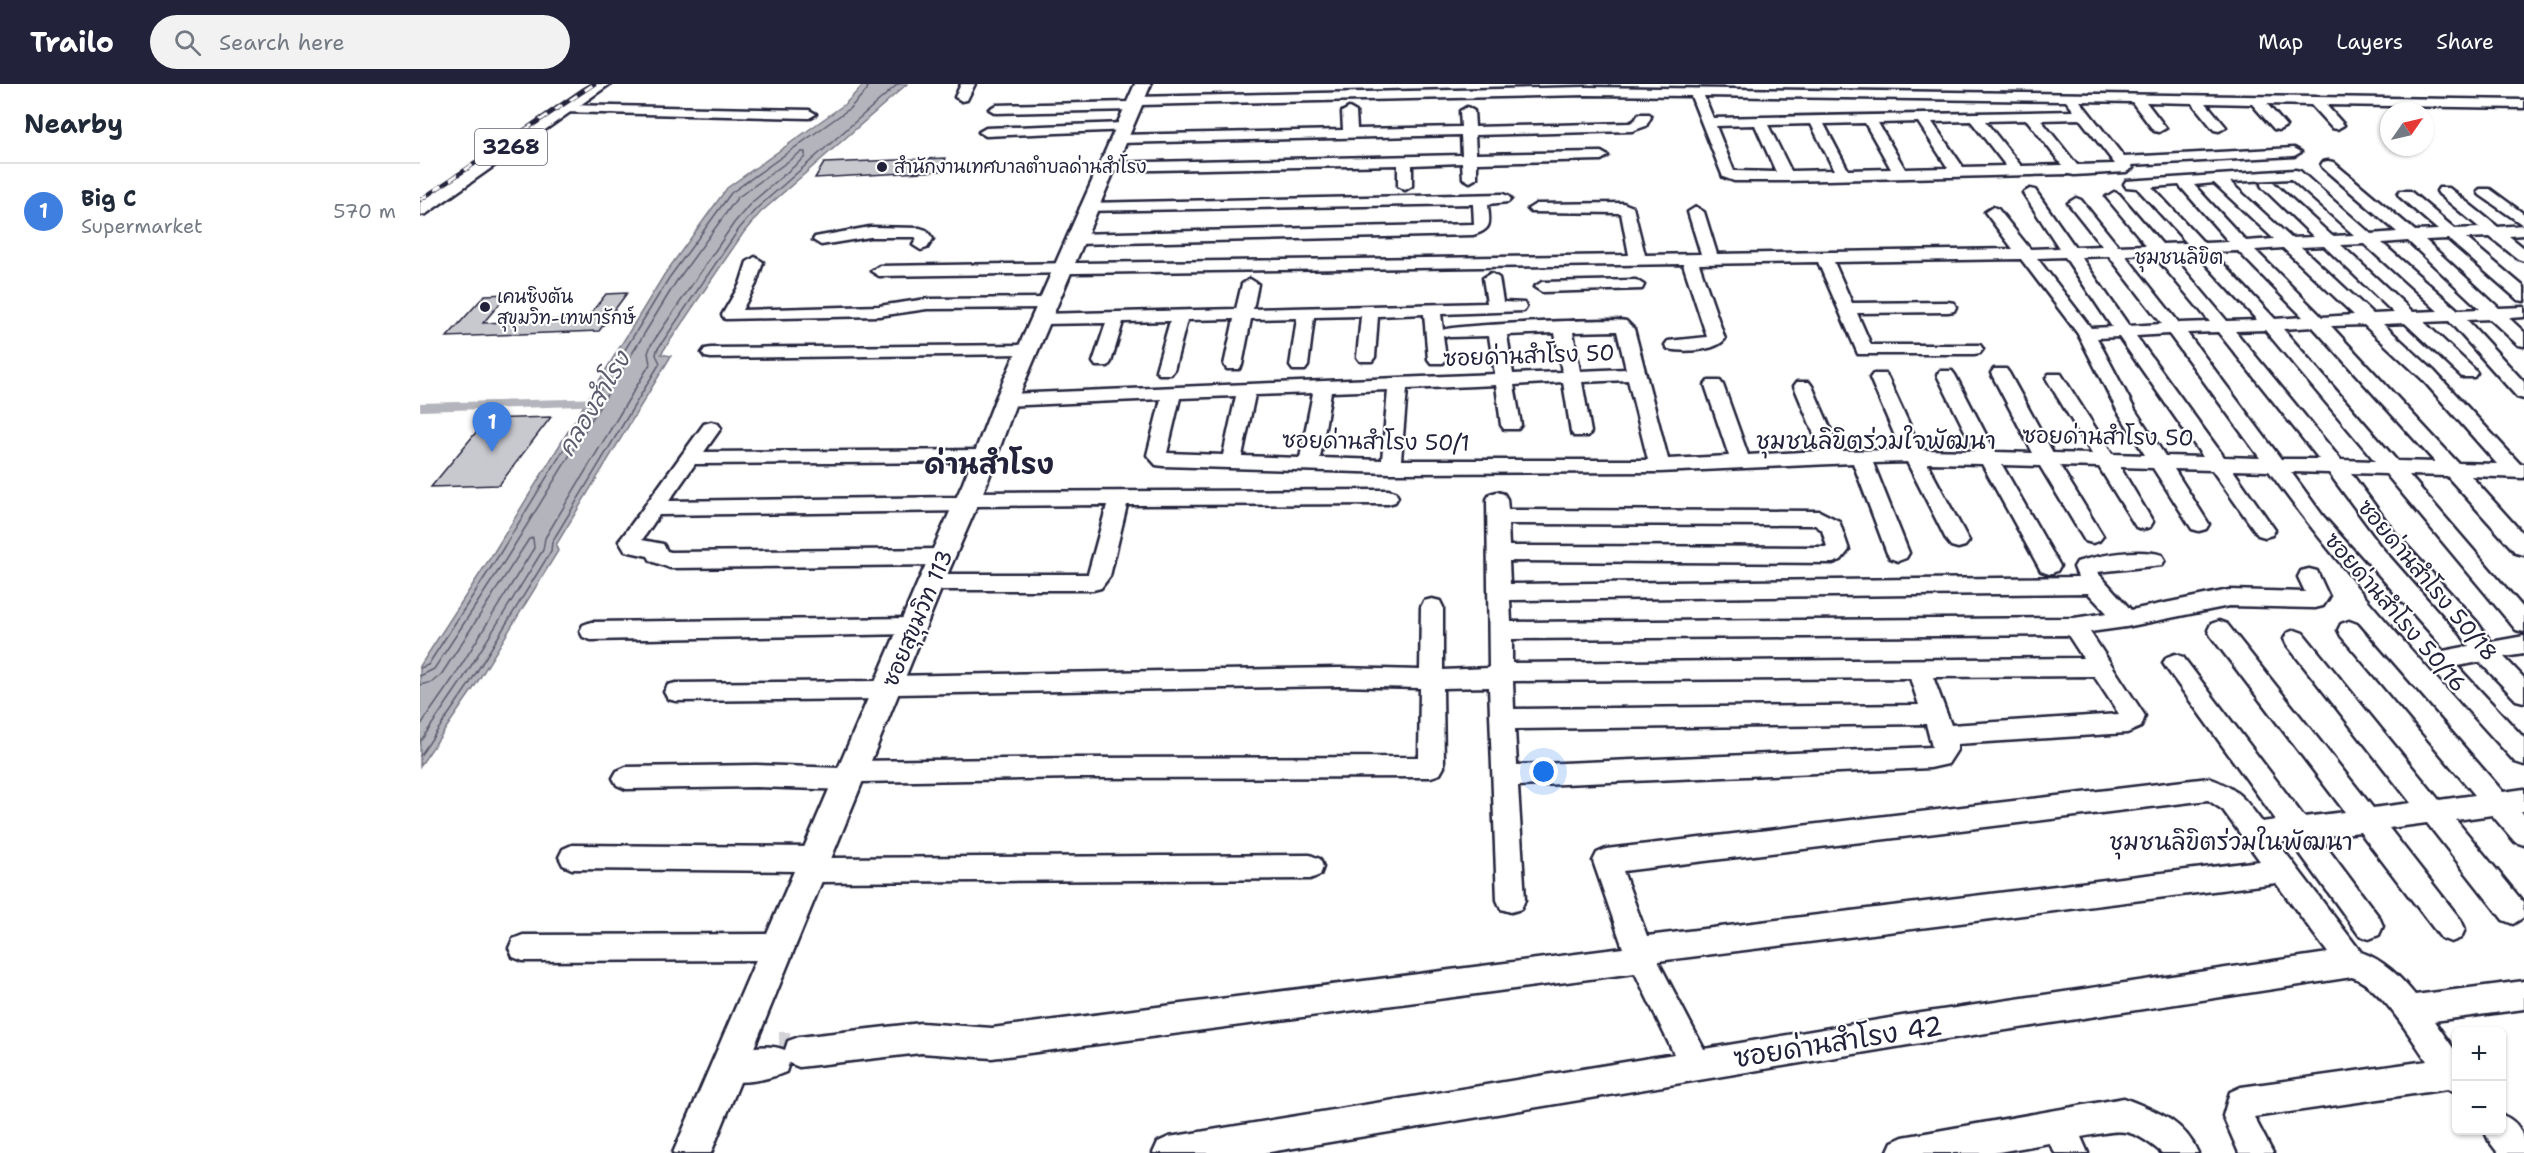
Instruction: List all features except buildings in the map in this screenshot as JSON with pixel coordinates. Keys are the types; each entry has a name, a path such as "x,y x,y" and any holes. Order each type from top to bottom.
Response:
{"main road":[{"name":"3268","path":"420,192 580,84"},
{"name":"3268","path":"420,210 602,84"},
{"name":"ซอยสุขุมวิท 113","path":"692,1153 967,501 1006,400 1131,111"}],"street":[{"path":"962,97 968,84"},
{"path":"986,132 1303,90 1641,88 1696,92 1963,89 2136,98 2524,104"},
{"path":"1696,92 1728,174 1738,178 2125,169 2126,166 2069,96"},
{"path":"2136,98 2159,128"},
{"path":"2196,99 2219,127"},
{"path":"2256,100 2279,126"},
{"path":"2316,102 2337,124"},
{"path":"565,109 808,114"},
{"path":"996,109 1131,111 1280,135 1349,122 1406,124 1469,131 1528,124 1632,127 1641,123 1644,117"},
{"path":"1467,111 1470,178"},
{"path":"1707,122 2084,115"},
{"path":"2031,116 2074,171"},
{"path":"1975,117 2018,172"},
{"path":"1922,118 1960,174"},
{"path":"1869,119 1901,174"},
{"path":"1816,121 1844,176"},
{"path":"1760,122 1786,177"},
{"path":"1570,133 1576,157"},
{"path":"1307,163 1309,145"},
{"path":"2122,161 2294,152"},
{"path":"1107,167 1307,163 1334,167 1405,160 1470,158 1538,162 1601,156"},
{"path":"1405,160 1405,186"},
{"path":"2328,165 2411,236 2524,341"},
{"path":"2524,393 2453,315 2298,176 2291,173 2136,184 2200,248 2270,324 2524,624"},
{"path":"2218,179 2366,320 2436,382 2520,471"},
{"path":"2183,181 2242,246 2318,322 2524,548"},
{"path":"2268,185 2468,373"},
{"path":"2444,191 2524,256"},
{"path":"2484,192 2524,221"},
{"path":"2030,193 2265,530"},
{"path":"2405,194 2524,296"},
{"name":"ซอยด่านสำโรง 50/18","path":"2114,197 2334,465 2388,538 2469,628 2484,651 2524,693"},
{"path":"1088,208 1503,199"},
{"path":"1075,239 1473,230 1482,226 1480,200"},
{"name":"ซอยด่านสำโรง 50/16","path":"2076,203 2116,251 2330,538 2524,755"},
{"path":"1536,209 1625,208 1628,210 1638,259"},
{"path":"1696,212 1710,258"},
{"path":"1993,212 2086,333 2126,410 2199,524"},
{"path":"2324,216 2341,215"},
{"path":"820,240 854,232 880,230 920,233 925,239 921,245"},
{"path":"879,271 2072,253 2524,230"},
{"path":"1824,256 1864,350 1974,349"},
{"path":"1674,345 1712,342 1716,339 1689,258"},
{"path":"1586,260 1591,286"},
{"path":"755,262 748,284 731,315 879,311 927,304 1116,317 1518,307"},
{"path":"1491,278 1496,308"},
{"path":"1233,365 1250,284"},
{"path":"1542,287 1636,285"},
{"path":"1846,308 1948,307"},
{"path":"1432,310 1437,360"},
{"path":"1366,357 1370,311"},
{"path":"2086,333 2524,312"},
{"path":"1299,366 1306,313"},
{"path":"1165,370 1180,315"},
{"path":"1102,362 1116,317"},
{"path":"1450,332 1615,325 1622,327 1636,374"},
{"path":"1563,327 1581,432"},
{"path":"1497,329 1511,425"},
{"path":"711,353 1028,350"},
{"path":"2000,373 2047,460 2092,536"},
{"name":"ซอยด่านสำโรง 50","path":"1006,400 1636,374 1660,466 1833,457 1914,456 2520,471"},
{"path":"1946,375 1988,458 2049,566"},
{"path":"1879,378 1914,456 1958,541"},
{"path":"2055,378 2143,522"},
{"path":"1391,467 1398,385"},
{"path":"1714,385 1741,462"},
{"path":"1803,386 1833,457"},
{"path":"1309,465 1323,388"},
{"path":"1231,462 1247,389"},
{"name":"ซอยด่านสำโรง 50/1","path":"1172,394 1156,455 1158,458 1391,467 1660,466"},
{"path":"711,428 630,543 655,549 663,559 942,557"},
{"path":"689,458 985,456"},
{"path":"1860,456 1898,553"},
{"path":"653,508 1119,498 1388,497"},
{"path":"931,582 1092,582 1099,576 1119,498"},
{"path":"1498,553 1765,556 1833,555 1838,550 1832,526 1819,518 1497,508 1498,553 1500,592 1502,719 1511,900"},
{"path":"2126,619 2094,585 2085,567 2109,562 2154,560"},
{"path":"1500,631 2074,626 2126,619 2229,598 2315,600 2318,597 2309,578"},
{"path":"1500,592 2094,585"},
{"path":"626,778 851,776 1076,768 1431,767 1432,607"},
{"path":"591,631 913,626"},
{"path":"1502,719 1939,725 2127,723 2132,720 2133,716 2074,626"},
{"path":"2220,630 2451,929"},
{"path":"2349,630 2524,834"},
{"path":"2295,639 2513,911"},
{"path":"2438,661 2524,645"},
{"path":"2175,663 2369,926"},
{"path":"675,692 1339,677 1432,679 1501,674 2100,667"},
{"path":"1505,776 1930,758 1943,754 1945,750 1939,725 1918,668"},
{"path":"1696,1065 1640,954 1606,861 2209,789 2232,802 2352,963 2371,969 2408,1010 2452,1071"},
{"path":"2258,834 2524,800"},
{"path":"572,857 814,864 1310,867"},
{"path":"733,1058 921,1038 992,1043 1640,954 2283,870"},
{"path":"523,948 779,947"},
{"name":"ซอยด่านสำโรง 42","path":"1170,1153 1908,1030 2352,963"},
{"path":"2408,1010 2522,998"},
{"path":"2257,1153 2239,1119 2237,1109 2241,1103 2452,1075"},
{"path":"1903,1153 1965,1147 2057,1125 2124,1114 2159,1130 2178,1146 2182,1153"},
{"path":"2057,1125 2072,1153"},
{"path":"2503,1135 2519,1153"}],"water":[{"name":"คลองสำโรง","path":"864,84 907,84 760,213 744,232 661,354 671,356 556,545 558,551 473,689 420,766 420,666 494,552 664,275 727,188 845,104"}],"waterway":[{"name":"คลองสำโรง","path":"420,407 605,402"}],"tunnel":[{"path":"779,1046 790,1046"}],"railway":[{"path":"420,200 594,84"}],"place":[{"name":"สำนักงานเทศบาลตำบลด่านสำโรง","path":"882,167"},
{"name":"เคนซิงตัน สุขุมวิท-เทพารักษ์","path":"485,307"},
{"name":"Big C","path":"492,452"}],"district":[{"name":"ชุมชนลิขิต","path":"2179,257"},
{"name":"ชุมชนลิขิตร่วมใจพัฒนา","path":"1876,441"},
{"name":"ด่านสำโรง","path":"989,464"},
{"name":"ชุมชนลิขิตร่วมในพัฒนา","path":"2231,842"}]}
